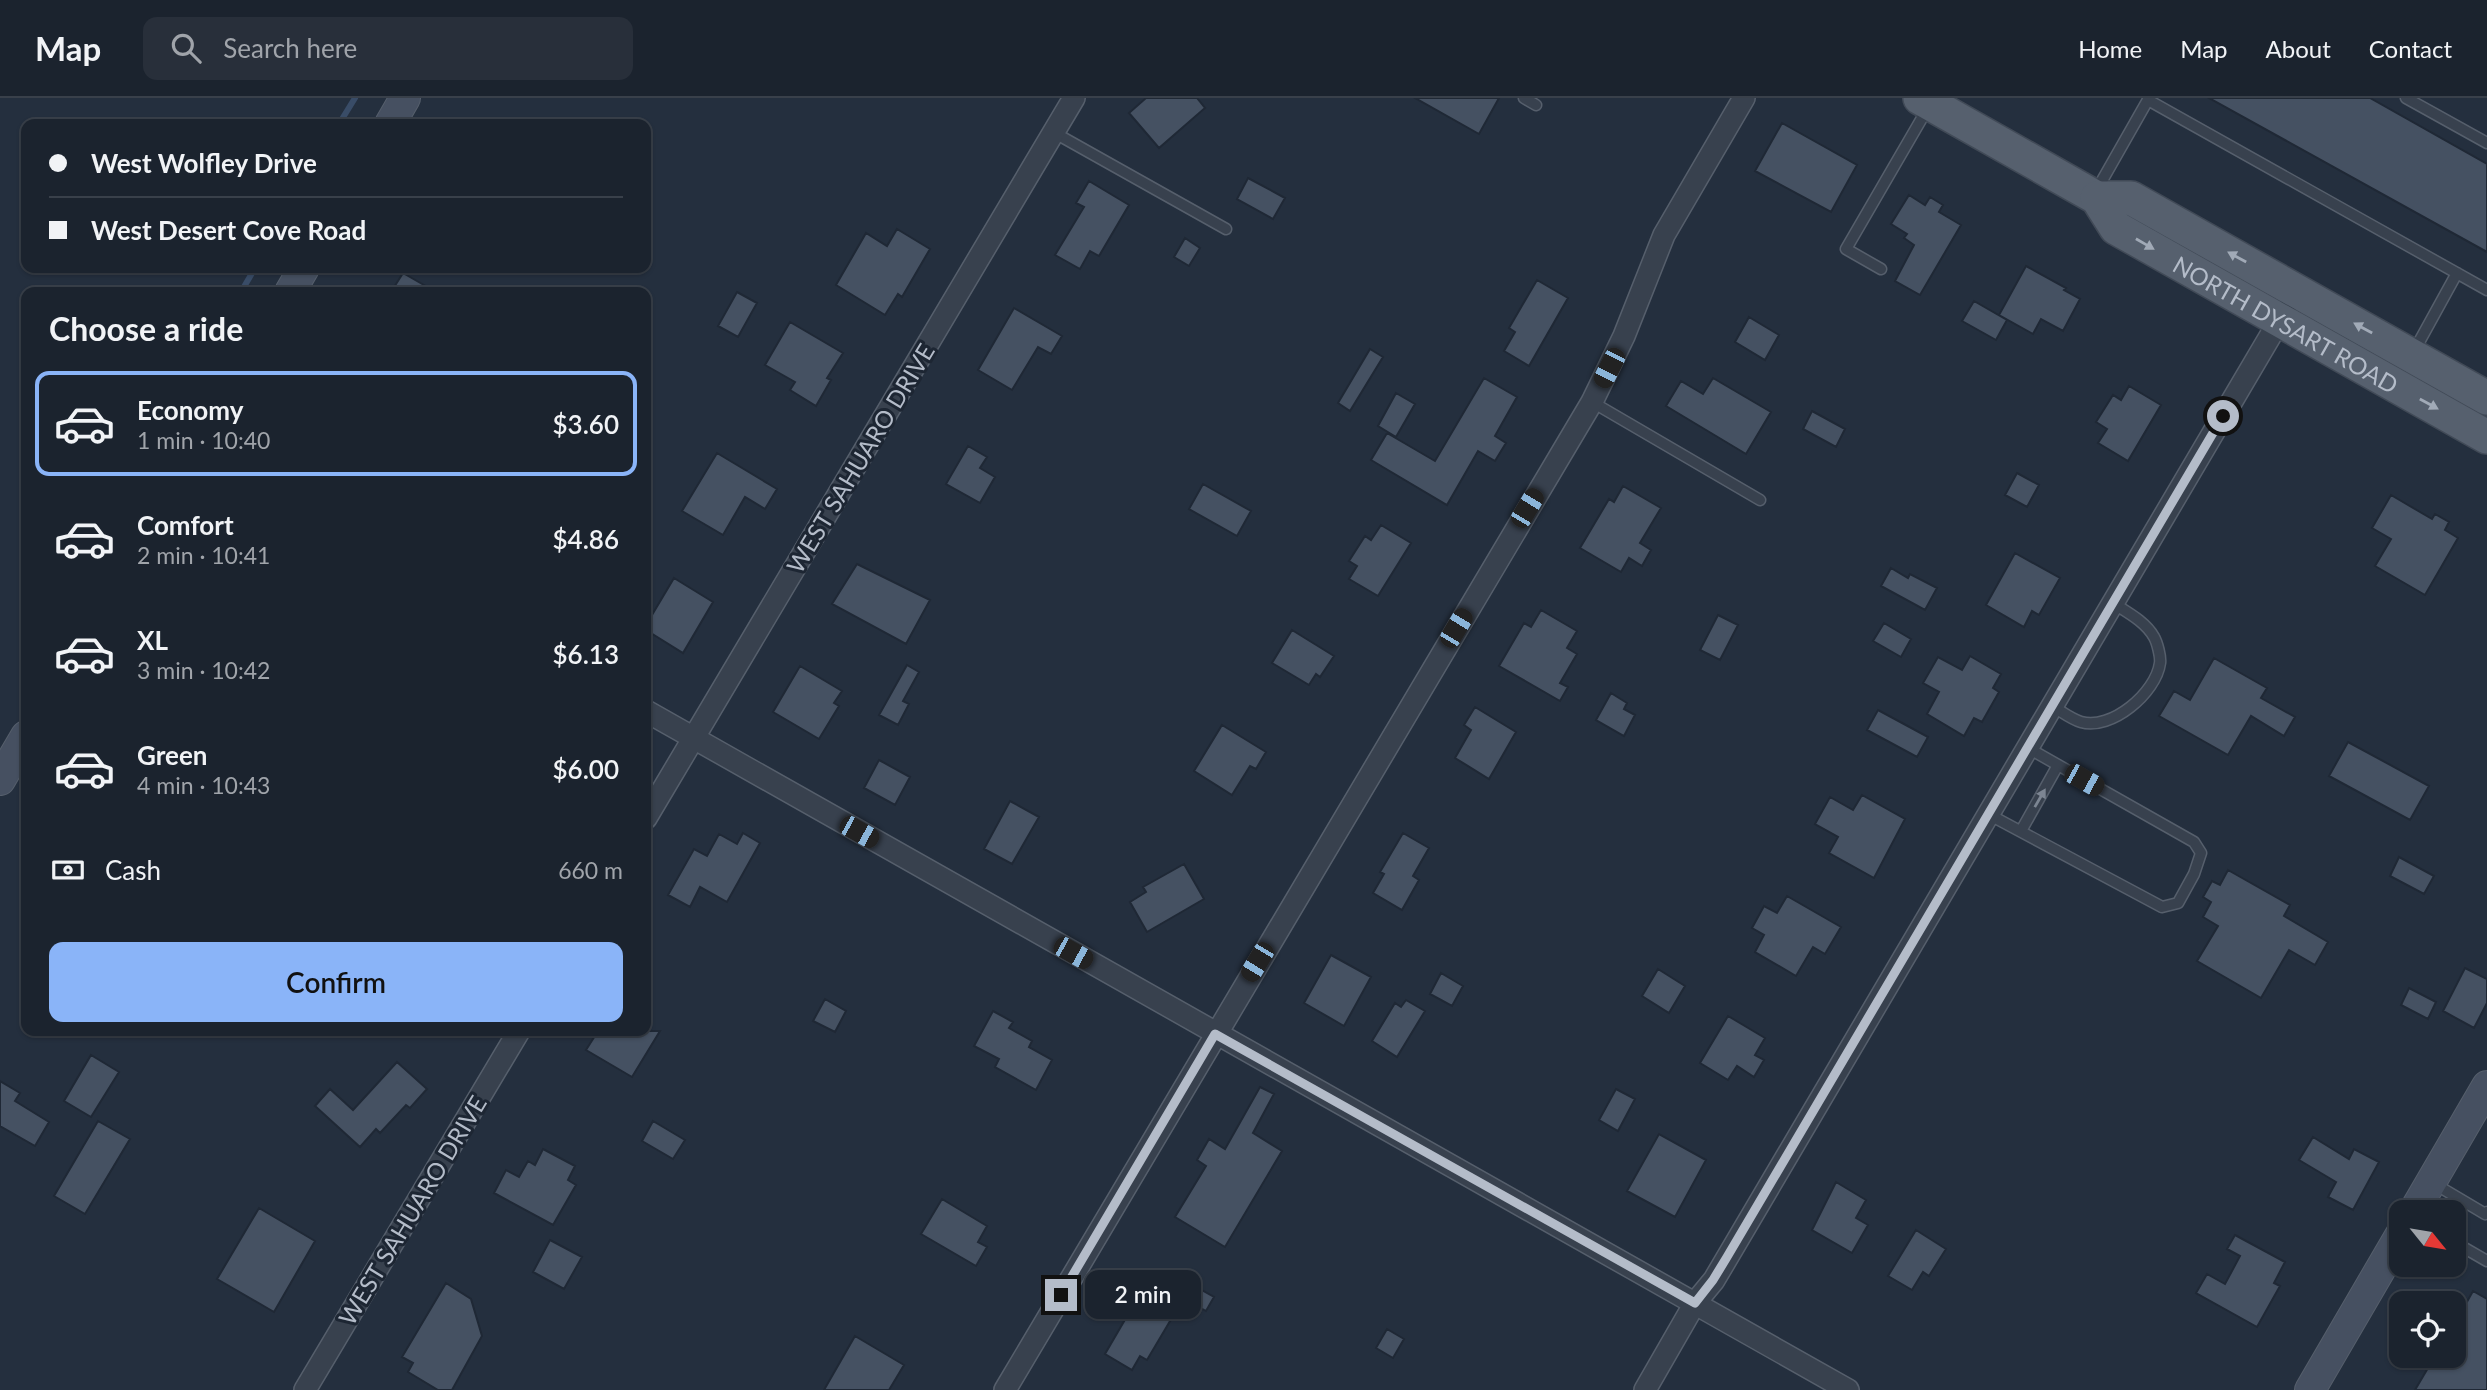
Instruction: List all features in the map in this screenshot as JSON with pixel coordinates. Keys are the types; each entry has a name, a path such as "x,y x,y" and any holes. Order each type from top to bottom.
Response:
{"main road":[{"name":"NORTH DYSART ROAD","path":"1925,101 2095,197 2116,228 2487,437"},
{"name":"NORTH DYSART ROAD","path":"2095,197 2131,198 2487,398"}],"street":[{"path":"393,119 405,98"},
{"name":"WEST SAHUARO DRIVE","path":"651,809 1074,98"},
{"path":"1005,1390 1592,402 1624,336 1664,235 1744,98"},
{"path":"1645,1390 1695,1303 1713,1280 2296,291"},
{"path":"651,714 1848,1390"},
{"path":"0,780 21,744"},
{"name":"WEST SAHUARO DRIVE","path":"305,1390 516,1036"},
{"path":"2420,1200 2487,1086"},
{"path":"2309,1390 2389,1254"}],"lane":[{"path":"1524,98 1536,105"},
{"path":"2406,98 2487,143"},
{"path":"2095,197 2149,99 2487,290"},
{"path":"1881,269 1846,249 1925,101"},
{"path":"1053,132 1226,229"},
{"path":"2412,356 2457,273"},
{"path":"1592,402 1760,500"},
{"path":"2052,706 2081,722 2102,723 2130,710 2151,684 2161,663 2155,638 2144,624 2113,603"},
{"path":"1988,814 2162,907 2178,903 2201,853 2194,842 2028,748"},
{"path":"2021,831 2058,765"},
{"path":"2431,1181 2485,1214 2487,1212"},
{"path":"2466,1249 2487,1261"}],"building":[{"path":"1146,98 1197,98 1205,108 1159,148 1129,113"},
{"path":"1415,98 1499,98 1479,134"},
{"path":"2209,98 2370,98 2487,164 2487,252"},
{"path":"1782,123 1857,165 1831,212 1755,171"},
{"path":"1248,178 1285,198 1273,219 1237,199"},
{"path":"1089,181 1129,205 1099,256 1090,251 1080,269 1055,255 1084,207 1076,203"},
{"path":"1909,195 1925,205 1930,197 1943,205 1939,212 1961,225 1920,295 1895,281 1914,245 1904,238 1907,234 1891,224"},
{"path":"897,229 930,249 902,297 898,294 885,315 836,285 866,233 887,246"},
{"path":"1185,238 1200,248 1189,266 1174,257"},
{"path":"2026,266 2080,299 2063,331 2041,319 2033,334 1999,315"},
{"path":"403,273 427,287 394,287"},
{"path":"1537,280 1568,298 1529,366 1504,351 1515,332 1509,328"},
{"path":"737,292 757,303 738,337 718,326"},
{"path":"1974,301 2007,320 1996,340 1962,321"},
{"path":"1014,308 1062,336 1051,354 1038,347 1012,390 978,370"},
{"path":"1749,317 1779,335 1765,360 1735,342"},
{"path":"790,322 843,353 827,378 831,380 816,406 790,390 795,382 765,365"},
{"path":"1370,349 1383,357 1350,411 1338,403"},
{"path":"1484,378 1517,397 1495,436 1506,443 1495,461 1478,451 1447,505 1371,460 1387,433 1435,461"},
{"path":"1713,378 1771,412 1746,454 1666,406 1681,381 1703,394"},
{"path":"2129,386 2161,405 2128,461 2098,443 2107,429 2096,422 2113,395 2121,400"},
{"path":"1396,393 1415,404 1396,437 1378,426"},
{"path":"1812,411 1845,429 1836,447 1803,429"},
{"path":"968,446 987,457 980,468 995,477 980,503 946,484"},
{"path":"717,453 777,489 765,509 745,497 723,535 682,511"},
{"path":"2017,473 2039,485 2027,507 2005,495"},
{"path":"1203,484 1251,511 1237,536 1189,509"},
{"path":"1623,486 1661,508 1640,543 1651,550 1642,566 1629,558 1621,572 1580,548 1609,499 1614,502"},
{"path":"2391,495 2432,519 2435,514 2449,522 2445,530 2458,538 2425,595 2375,566 2391,539 2372,528"},
{"path":"1381,525 1411,543 1378,596 1349,579 1357,566 1349,561 1365,536 1371,540"},
{"path":"2015,553 2060,578 2039,615 2032,611 2024,627 1986,605"},
{"path":"857,564 930,600 906,644 832,604"},
{"path":"1891,568 1908,578 1910,574 1937,588 1925,610 1881,586"},
{"path":"674,578 713,602 683,653 651,633 651,617"},
{"path":"1541,610 1577,631 1567,648 1577,654 1560,683 1568,687 1560,701 1499,666 1524,623 1531,627"},
{"path":"1718,615 1738,625 1720,660 1700,650"},
{"path":"1884,623 1911,639 1901,657 1873,641"},
{"path":"1292,630 1334,656 1320,677 1316,674 1309,685 1272,663"},
{"path":"1970,656 2001,674 1993,688 1999,692 1982,722 1974,718 1964,736 1927,714 1939,692 1923,683 1938,657 1962,670"},
{"path":"2214,658 2267,688 2261,698 2295,717 2284,736 2251,716 2228,755 2159,716 2174,691 2190,700"},
{"path":"907,665 919,672 903,701 909,704 898,725 879,715"},
{"path":"800,666 842,691 834,703 839,706 819,739 773,712"},
{"path":"1611,693 1627,703 1624,709 1635,715 1624,736 1596,720"},
{"path":"1475,707 1516,732 1489,779 1455,758 1471,730 1464,725"},
{"path":"1878,710 1928,737 1917,757 1867,730"},
{"path":"1222,725 1266,752 1256,769 1250,766 1232,795 1194,771"},
{"path":"2348,742 2429,786 2410,820 2329,776"},
{"path":"879,760 910,777 895,805 864,788"},
{"path":"1862,795 1905,819 1874,878 1829,853 1838,837 1815,824 1830,797 1853,810"},
{"path":"1010,801 1039,817 1012,864 984,849"},
{"path":"743,833 760,843 727,902 700,887 690,907 668,895 694,849 707,856 719,834 737,844"},
{"path":"1403,833 1429,848 1413,876 1419,880 1402,910 1373,893 1384,874 1380,872"},
{"path":"2399,857 2434,876 2424,894 2390,876"},
{"path":"1184,864 1204,899 1147,932 1130,902 1146,892 1143,887"},
{"path":"2228,870 2290,905 2284,916 2328,942 2315,965 2289,950 2261,998 2197,961 2218,926 2203,917 2211,902 2203,897 2212,881 2220,885"},
{"path":"1787,896 1841,927 1825,954 1813,947 1796,976 1755,952 1764,935 1752,928 1764,906 1777,913"},
{"path":"1331,955 1371,977 1344,1026 1304,1003"},
{"path":"2465,968 2487,979 2487,1003 2474,1028 2443,1011"},
{"path":"1658,969 1685,986 1669,1013 1642,996"},
{"path":"1441,973 1463,986 1452,1006 1430,994"},
{"path":"2409,988 2436,1002 2428,1019 2401,1005"},
{"path":"825,999 846,1011 835,1032 813,1021"},
{"path":"1406,1000 1425,1011 1397,1057 1372,1041 1395,1003 1401,1007"},
{"path":"993,1011 1013,1022 1009,1028 1032,1041 1029,1047 1052,1060 1036,1090 995,1067 999,1059 974,1046"},
{"path":"1728,1016 1765,1038 1755,1055 1764,1060 1754,1077 1737,1066 1728,1080 1700,1063"},
{"path":"651,1031 660,1031 632,1077 586,1050 595,1036 651,1036"},
{"path":"91,1055 119,1072 91,1117 64,1101"},
{"path":"397,1062 427,1089 410,1108 406,1105 380,1133 376,1129 360,1147 315,1106 330,1089 353,1110"},
{"path":"0,1081 20,1093 15,1101 49,1122 35,1146 0,1126"},
{"path":"1260,1087 1274,1094 1253,1133 1282,1151 1225,1247 1175,1217 1206,1166 1197,1160 1209,1139 1225,1149"},
{"path":"1616,1089 1635,1099 1618,1131 1599,1120"},
{"path":"98,1121 130,1139 85,1214 54,1196"},
{"path":"653,1121 685,1140 673,1159 642,1141"},
{"path":"1659,1134 1706,1160 1675,1217 1627,1191"},
{"path":"2313,1137 2349,1159 2354,1149 2379,1162 2353,1210 2328,1197 2336,1182 2299,1160"},
{"path":"543,1149 575,1166 568,1180 576,1185 553,1225 494,1193 506,1170 519,1177 528,1161 535,1165"},
{"path":"1836,1182 1866,1200 1856,1218 1868,1225 1852,1253 1812,1230"},
{"path":"942,1199 987,1226 978,1242 987,1247 976,1266 921,1234"},
{"path":"259,1208 315,1241 274,1312 217,1279"},
{"path":"1916,1230 1946,1249 1929,1276 1923,1272 1912,1290 1888,1276"},
{"path":"2235,1235 2285,1262 2274,1283 2280,1286 2257,1327 2196,1293 2207,1274 2225,1284 2240,1256 2227,1249"},
{"path":"550,1240 582,1257 564,1289 533,1272"},
{"path":"1182,1279 1214,1297 1206,1311 1174,1293"},
{"path":"446,1283 471,1299 482,1336 452,1390 438,1390 408,1372 413,1363 402,1357"},
{"path":"1136,1287 1176,1311 1147,1360 1140,1356 1132,1370 1105,1354 1130,1311 1124,1307"},
{"path":"2473,1291 2487,1299 2487,1390 2415,1390 2428,1368 2466,1368 2466,1304"},
{"path":"1387,1329 1404,1339 1393,1358 1376,1348"},
{"path":"855,1336 904,1365 889,1390 824,1390"}],"waterway":[{"path":"342,119 355,98"},
{"path":"244,287 252,273"}],"route":[{"path":"1061,1295 1215,1034 1695,1303 1727,1257 2223,416"}]}
